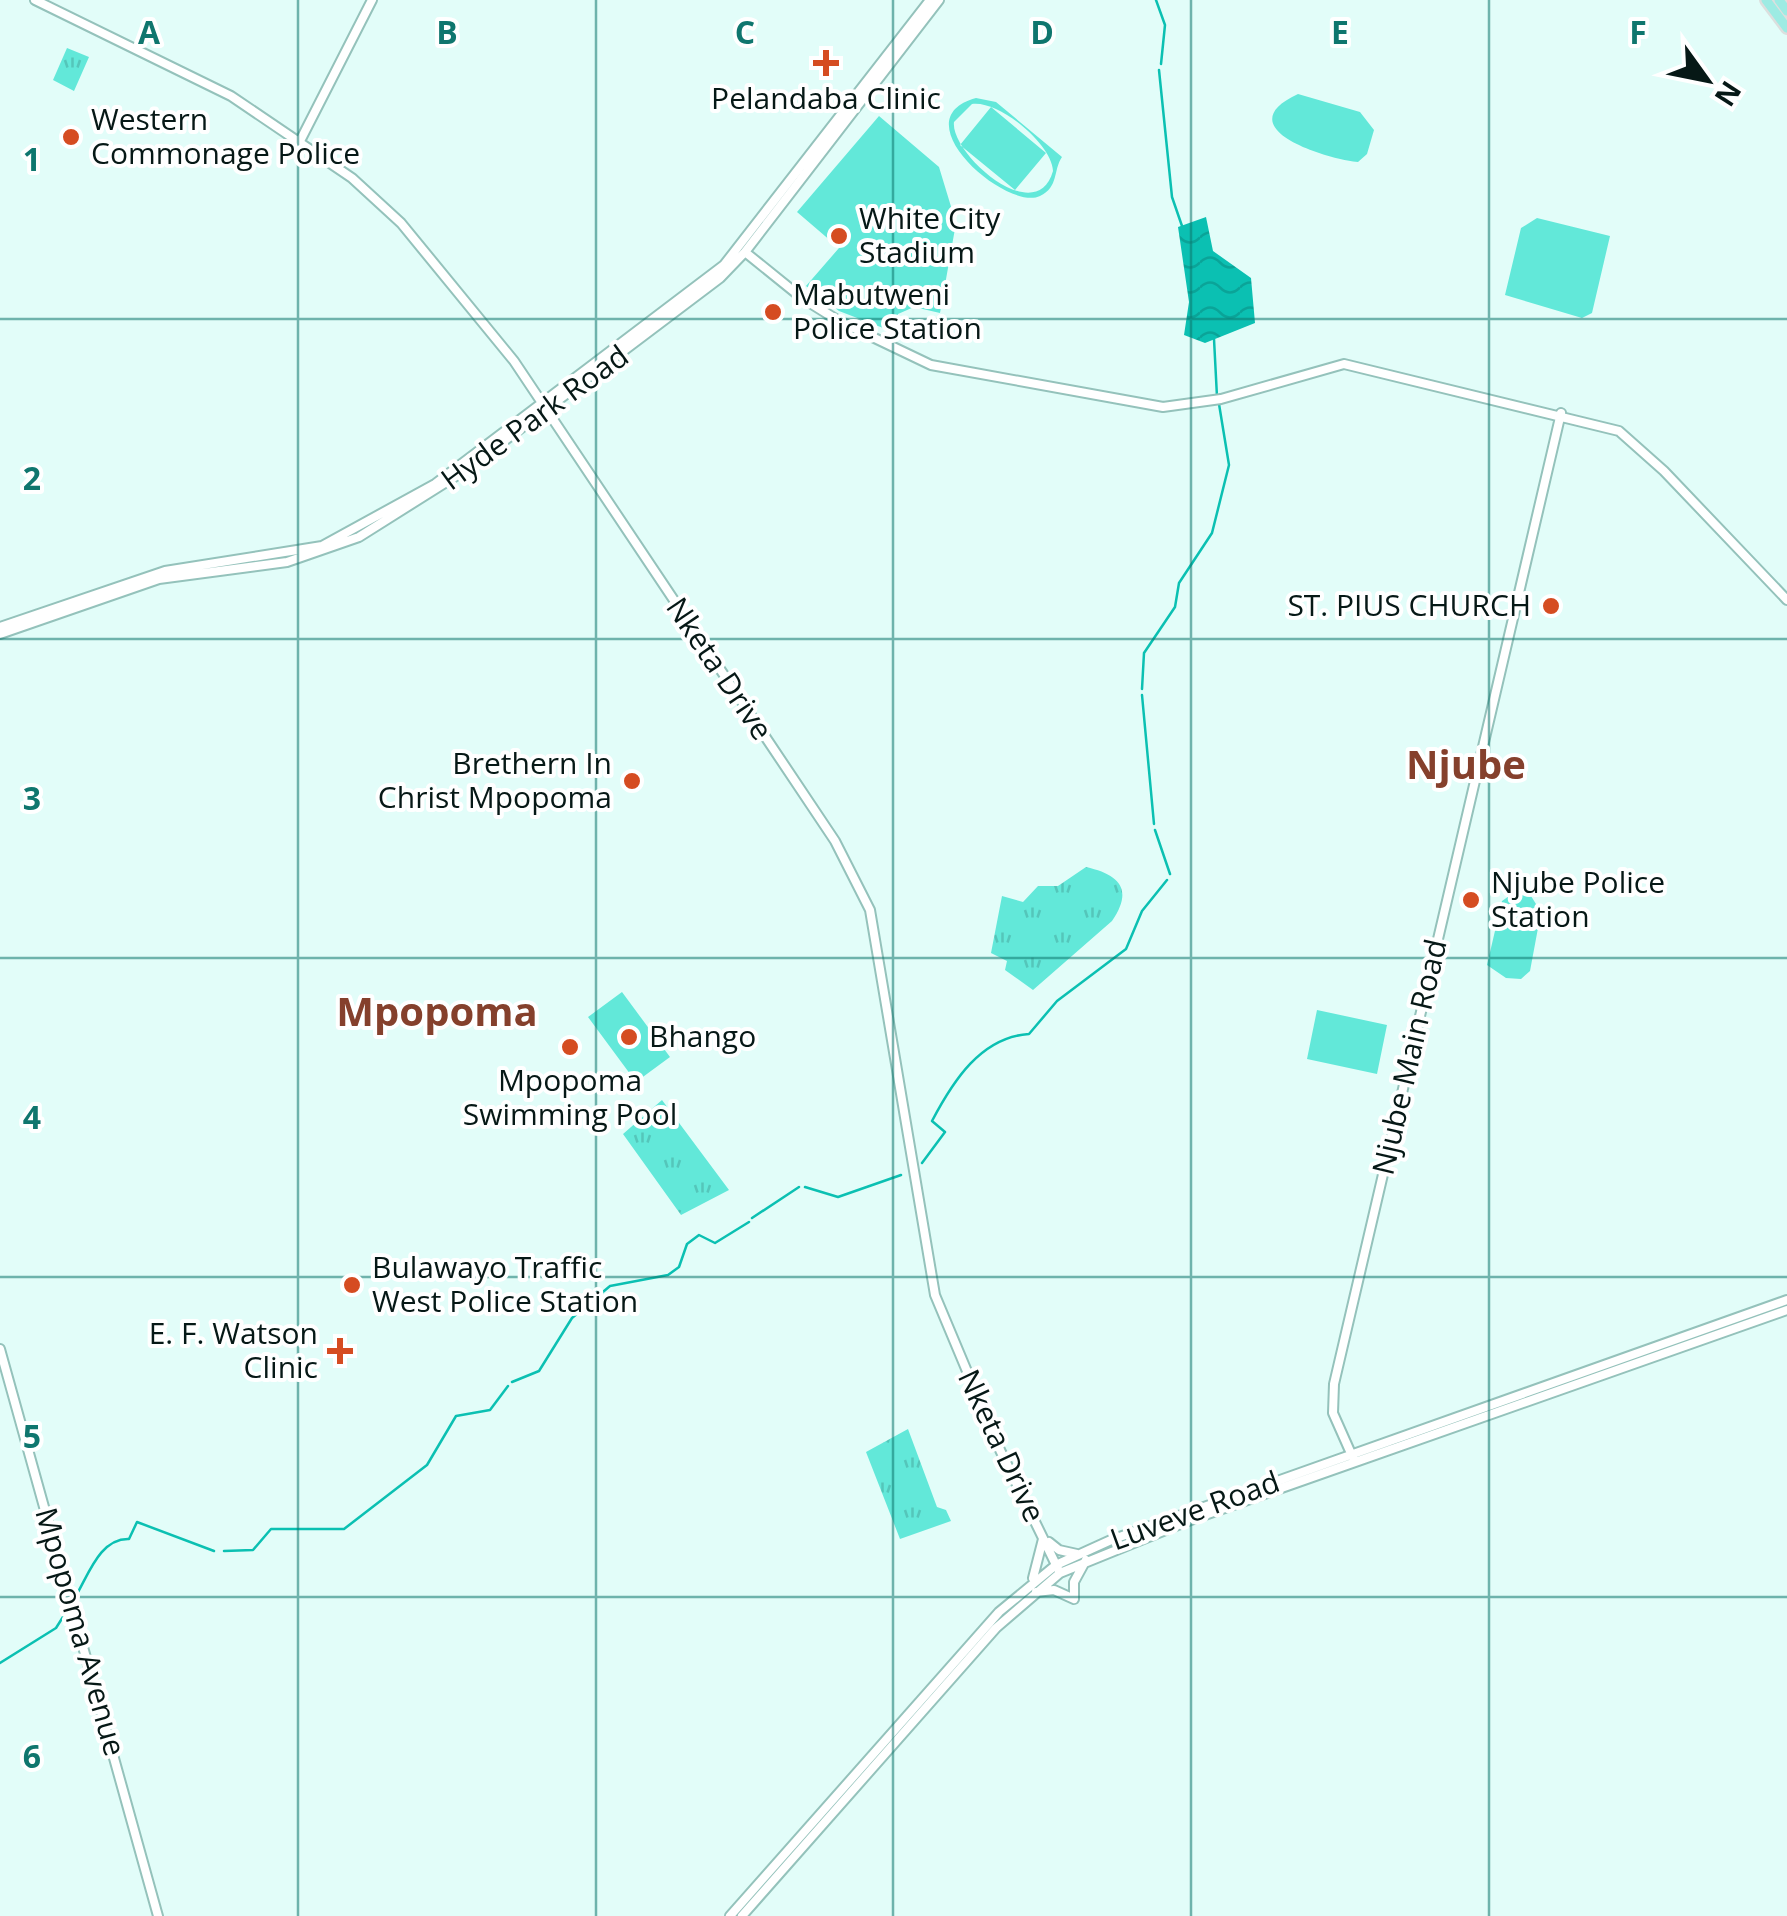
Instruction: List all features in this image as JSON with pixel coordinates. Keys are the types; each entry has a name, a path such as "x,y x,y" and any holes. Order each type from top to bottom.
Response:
{"main road":[{"path":"1766,0 1787,28"},
{"path":"1779,0 1787,10"}],"street":[{"name":"Nketa Drive","path":"35,0 212,85 370,192 401,223 481,315 546,406 834,840 866,897 934,1295 1058,1569"},
{"path":"300,142 372,0"},
{"name":"Hyde Park Road","path":"0,630 159,579 287,562 338,546 438,489 724,265 930,0"},
{"name":"Hyde Park Road","path":"546,406 702,294 745,252 939,0"},
{"path":"745,252 802,298 839,321 931,365 1164,407 1221,399 1344,364 1619,431 1664,471 1787,600"},
{"name":"Njube Main Road","path":"1353,1459 1333,1413 1334,1384 1561,414"},
{"name":"Luveve Road","path":"730,1916 999,1612 1032,1582 1058,1569 1787,1300"},
{"name":"Luveve Road","path":"742,1916 1032,1593 1078,1554 1787,1310"},
{"name":"Mpopoma Avenue","path":"0,1349 158,1916"},
{"path":"1032,1582 1043,1535 1059,1550 1078,1554"},
{"path":"1032,1593 1049,1590 1074,1599 1074,1582 1086,1560"}],"green space":[{"path":"67,48 89,57 74,91 53,80"},
{"path":"1298,94 1360,112 1374,130 1367,154 1358,162 1325,155 1289,140 1277,130 1272,119 1278,107"},
{"path":"976,98 996,102 1062,157 1050,188 1040,196 1025,197 985,178 954,142 949,124 955,109","holes":["972,104 1009,116 1044,149 1053,171 1044,187 1030,193 1013,190 979,167 965,151 954,122"]},
{"path":"991,107 1046,153 1015,190 960,145"},
{"name":"White City Stadium","path":"879,116 939,167 956,223 940,313 914,307 898,314 891,331 839,311 806,286 839,248 797,212"},
{"path":"1537,218 1610,236 1592,313 1582,318 1505,295 1521,228"},
{"path":"1086,867 1115,879 1122,901 1112,921 1033,990 1005,970 1007,961 991,953 1002,896 1023,902 1038,886 1058,886"},
{"path":"1512,894 1531,896 1541,912 1530,971 1521,979 1506,978 1487,965 1502,901"},
{"name":"Bhango","path":"622,992 670,1057 636,1082 588,1017"},
{"path":"1317,1010 1387,1025 1377,1074 1307,1059"},
{"path":"662,1100 729,1190 681,1215 623,1134"},
{"path":"908,1429 937,1507 946,1510 951,1521 900,1539 866,1452"}],"water":[{"path":"1206,217 1213,251 1251,278 1255,323 1205,343 1184,335 1189,302 1178,227"}],"waterway":[{"path":"1156,0 1165,25 1161,64"},
{"path":"1159,70 1172,197 1182,226"},
{"path":"1214,339 1217,397"},
{"path":"1142,689 1144,653 1175,607 1179,583 1212,533 1229,465 1219,404"},
{"path":"1142,695 1154,824"},
{"path":"1155,830 1170,874"},
{"path":"922,1163 945,1132 932,1121 970,1064 997,1043 1029,1034 1057,1001 1126,949 1142,911 1167,880"},
{"path":"805,1187 838,1197 901,1175"},
{"path":"752,1218 799,1187"},
{"path":"512,1382 539,1371 572,1318 610,1286 668,1275 679,1267 687,1244 699,1235 715,1243 749,1222"},
{"path":"224,1551 253,1550 271,1529 344,1529 427,1465 456,1416 490,1410 508,1386"},
{"path":"74,1599 102,1552 119,1540 129,1539 137,1522 214,1551"},
{"path":"0,1663 56,1628 68,1609"}],"place":[{"name":"Pelandaba Clinic","path":"826,63"},
{"name":"Western Commonage Police","path":"71,137"},
{"name":"White City Stadium","path":"839,236"},
{"name":"Mabutweni Police Station","path":"773,312"},
{"name":"ST. PIUS CHURCH","path":"1551,606"},
{"name":"Brethern In Christ Mpopoma","path":"632,781"},
{"name":"Njube Police Station","path":"1471,900"},
{"name":"Bhango","path":"629,1037"},
{"name":"Mpopoma Swimming Pool","path":"570,1047"},
{"name":"Bulawayo Traffic West Police Station","path":"352,1285"},
{"name":"E. F. Watson Clinic","path":"340,1351"}],"district":[{"name":"Njube","path":"1466,765"},
{"name":"Mpopoma","path":"437,1012"}]}
